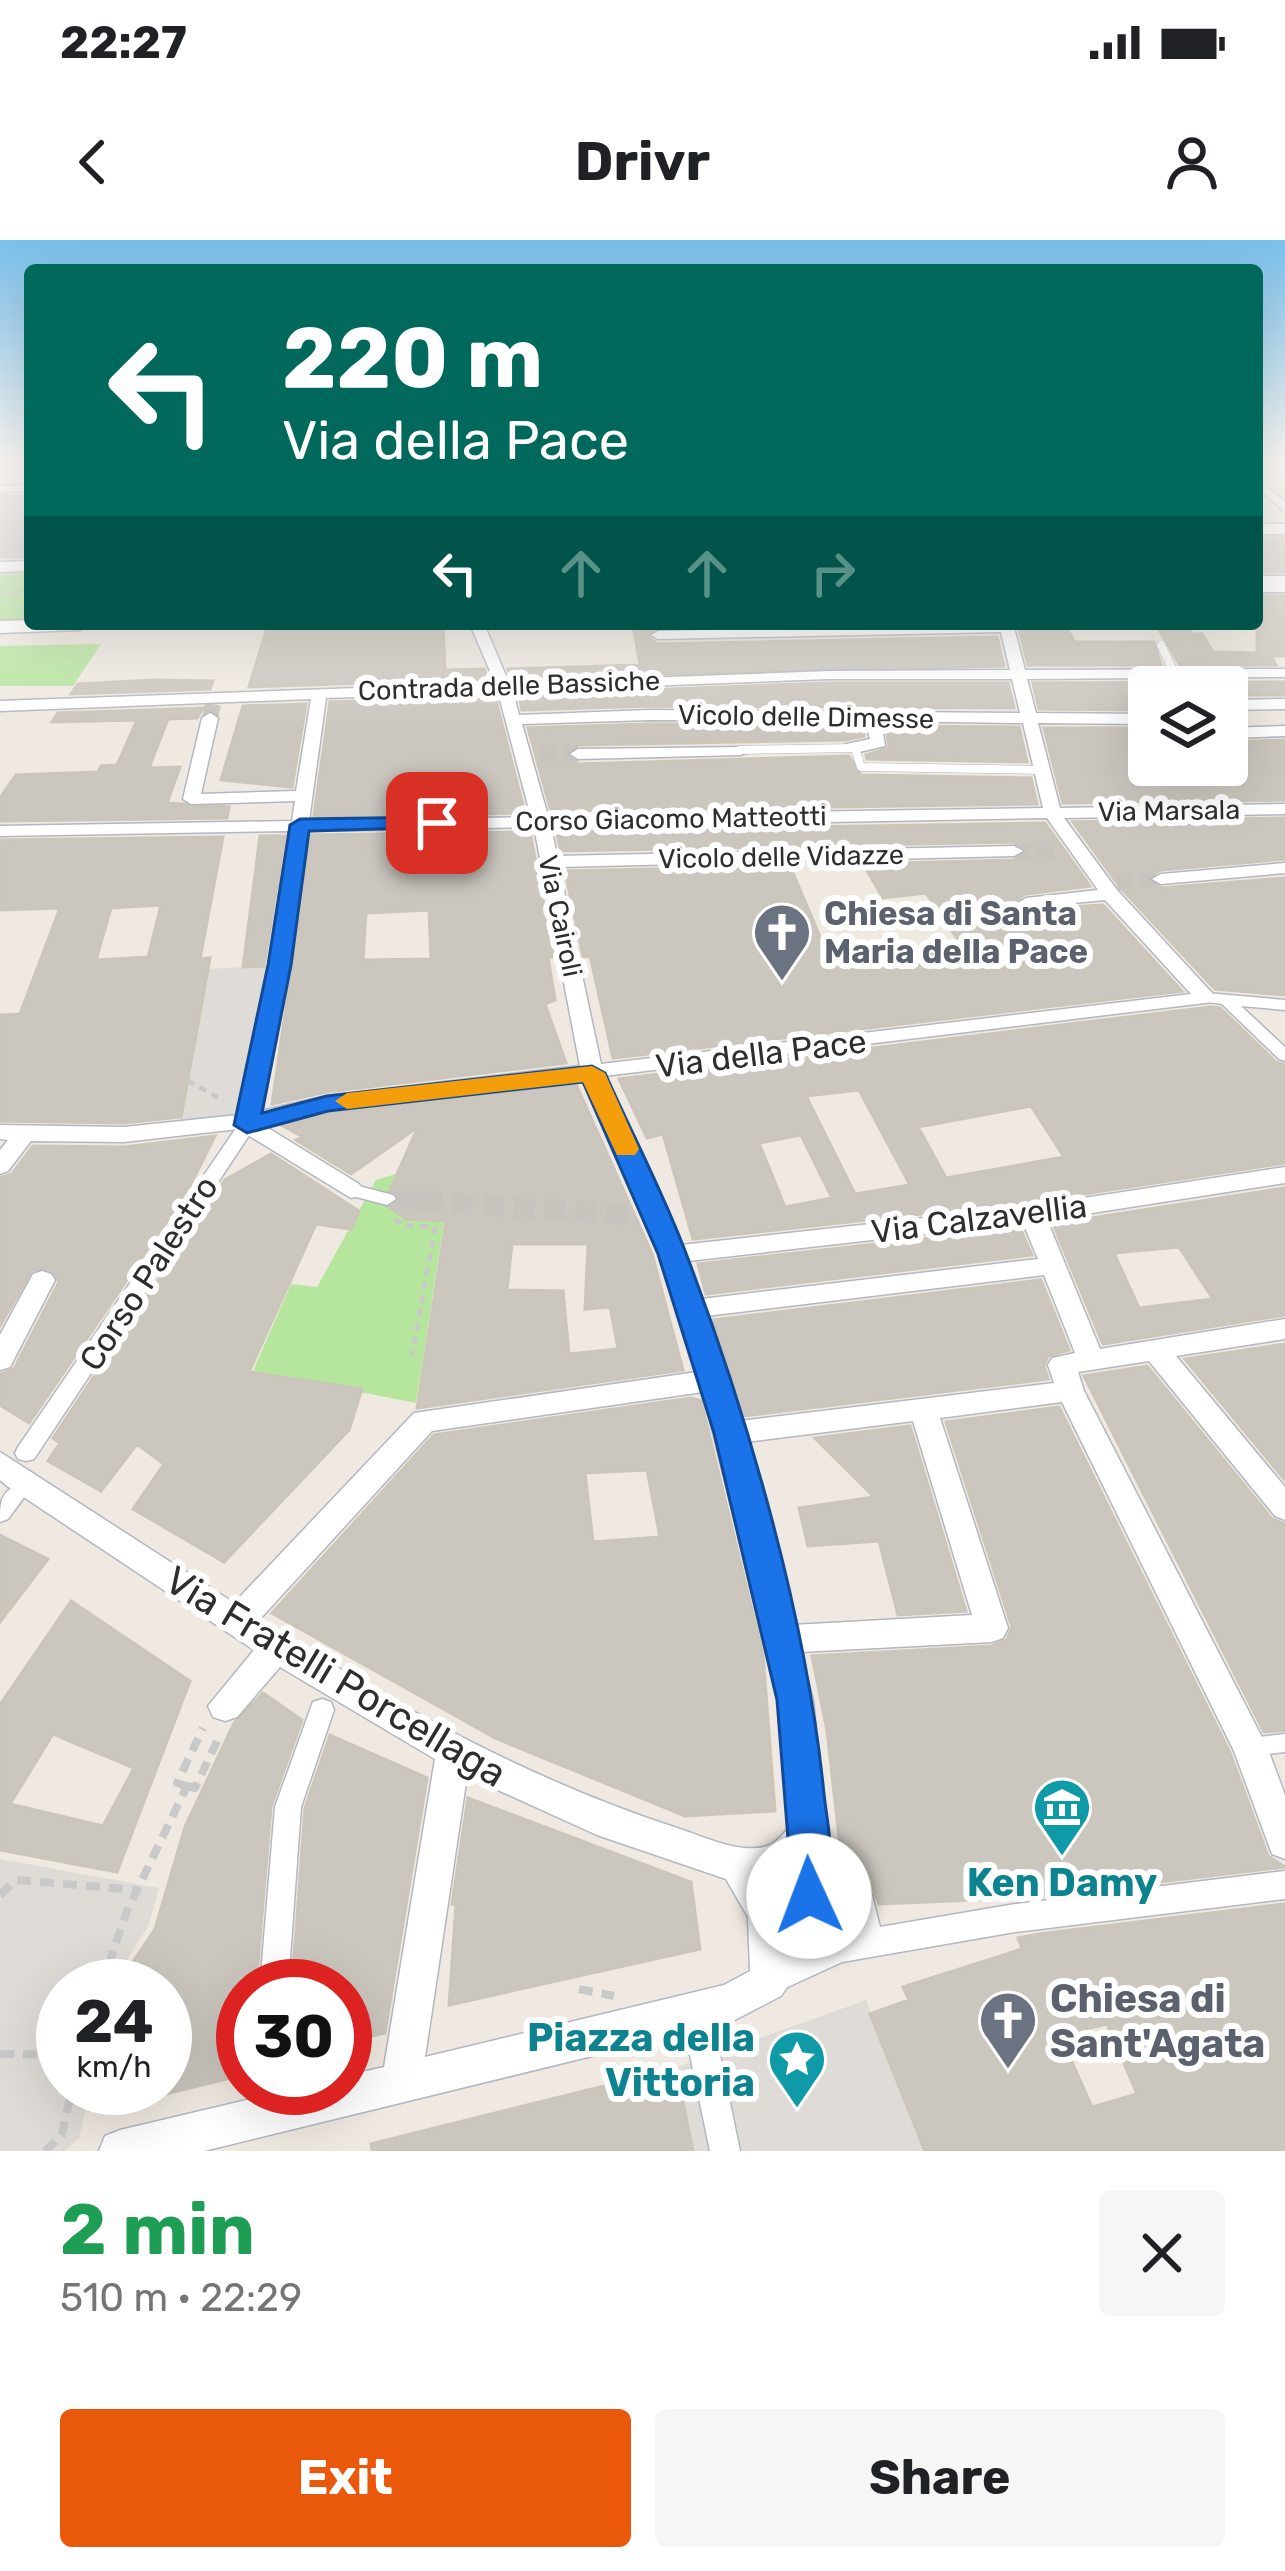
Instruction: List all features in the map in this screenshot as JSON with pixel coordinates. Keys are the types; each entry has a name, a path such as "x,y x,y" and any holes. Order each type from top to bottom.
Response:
{"street":[{"name":"Via Cairoli","path":"480,630 531,755 592,1073 645,1216 673,1254 730,1433 784,1639 796,1700 809,1896 801,1927 767,1982"},
{"path":"658,635 852,630"},
{"path":"1008,630 1029,729 1066,850 1110,887 1206,998 1285,1005"},
{"name":"Contrada delle Bassiche","path":"0,706 213,706 319,693 1128,672"},
{"name":"Contrada delle Bassiche","path":"1248,673 1285,673"},
{"path":"319,693 279,965 247,1125 351,1190 383,1198"},
{"path":"1248,705 1285,704"},
{"path":"213,706 191,799 304,796"},
{"name":"Vicolo delle Dimesse","path":"514,720 649,715 872,718 1029,729"},
{"path":"855,748 854,743 879,743 872,718"},
{"path":"1029,729 1128,721"},
{"path":"1029,729 1128,734"},
{"path":"1248,732 1285,731"},
{"path":"578,754 740,750"},
{"name":"Via Marsala","path":"1053,814 1285,808"},
{"name":"Corso Giacomo Matteotti","path":"7,831 1053,814"},
{"path":"0,857 7,831"},
{"name":"Vicolo delle Vidazze","path":"548,862 1014,851"},
{"path":"1161,879 1285,868"},
{"path":"1026,904 1110,887"},
{"name":"Via della Pace","path":"12,1133 178,1134 247,1125 327,1103 1206,998"},
{"path":"1229,1003 1285,1056"},
{"name":"Corso Palestro","path":"9,1481 247,1125"},
{"path":"0,1166 12,1133"},
{"name":"Via Calzavellia","path":"673,1254 1032,1214 1285,1175"},
{"path":"1032,1214 1091,1360"},
{"path":"691,1309 1050,1266"},
{"path":"0,1360 42,1280"},
{"path":"1285,1329 1063,1365 1070,1390 1250,1747 1285,1842"},
{"path":"1154,1348 1285,1508"},
{"path":"237,1622 424,1421 714,1380"},
{"path":"730,1433 1070,1390"},
{"path":"784,1639 992,1628 925,1410"},
{"name":"Via Fratelli Porcellaga","path":"9,1481 453,1754 628,1830 737,1864"},
{"path":"225,1706 276,1648"},
{"path":"276,1959 289,1807 322,1710"},
{"path":"402,2083 453,1754"},
{"path":"737,1864 771,1863 786,1857 806,1833"},
{"path":"737,1864 753,1882 768,1918 772,1957 767,1982"},
{"path":"120,2151 731,2003 840,1948 1015,1918 1285,1886"},
{"path":"862,1905 869,1944"},
{"path":"705,2055 725,2151"}],"lane":[{"path":"1161,645 1171,666"},
{"path":"740,750 855,748 861,767 1041,770"},
{"path":"1250,1747 1285,1743"}],"path":[{"path":"188,1080 228,1103"},
{"path":"383,1198 378,1208 403,1225 435,1227 412,1355"},
{"path":"111,1959 137,1890 187,1786"},
{"path":"0,1895 16,1880 137,1890"},
{"path":"580,1989 621,1998"},
{"path":"0,2054 36,2055"},
{"path":"45,2151 62,2135 66,2115"}],"green space":[{"path":"24,573 24,621 0,622 0,575"},
{"path":"101,644 73,686 0,686 0,646"},
{"path":"436,1162 390,1192 386,1205 406,1219 444,1222 416,1403 253,1371 291,1284 317,1287 376,1180"}],"shaded area":[{"path":"279,965 247,1125 178,1132 208,969"},
{"path":"0,1859 159,1888 148,1927 127,1959 36,1959 36,2115 85,2115 79,2138 65,2151 0,2151"},
{"name":"Piazza della Vittoria","path":"866,2000 925,2151 693,2151 676,2068"}],"building":[{"path":"0,551 24,551 24,557 0,557"},
{"path":"1263,551 1285,551 1285,572 1263,572"},
{"path":"1263,596 1285,596 1285,656 1271,656 1276,665 1180,665 1159,630 1202,634 1213,652 1257,653"},
{"path":"266,630 443,630 445,670 484,669 488,679 249,687"},
{"path":"634,630 654,630 647,637 658,644 997,637 1004,666 512,678 508,669 640,665"},
{"path":"1019,630 1068,630 1075,642 1154,642 1161,665 1028,665"},
{"path":"213,681 210,689 71,694 78,684"},
{"path":"1248,682 1285,682 1285,695 1248,695"},
{"path":"829,683 1008,683 1014,708 522,710 519,695"},
{"path":"1033,683 1128,683 1128,710 1039,709"},
{"path":"495,697 525,813 314,816 330,702"},
{"path":"306,704 292,787 221,780 243,706"},
{"path":"203,708 197,718 168,719 149,768 180,767 167,803 229,807 227,818 0,821 0,798 16,775 98,772 101,766 117,765 137,720 52,722 58,713"},
{"path":"862,725 864,736 578,745 566,755 578,764 849,756 861,775 1031,778 1037,804 551,811 528,728"},
{"path":"886,726 1019,727 1027,762 867,759 866,755 889,748"},
{"path":"1044,728 1128,728 1128,786 1248,786 1248,741 1285,740 1285,800 1063,803"},
{"path":"1285,818 1285,859 1161,870 1148,877 1161,888 1285,878 1285,995 1215,989 1120,887 1073,822"},
{"path":"1045,823 1090,886 1025,894 1013,903 1015,910 1103,905 1182,991 613,1058 590,956 583,957 565,871 790,866 829,958 962,946 926,893 883,898 863,864 1014,860 1027,849 1014,842 561,851 556,831"},
{"path":"530,832 554,957 548,957 555,1000 545,1004 566,1063 326,1092 272,1104 311,835","holes":["429,910 431,959 363,960 366,913"]},
{"path":"260,836 285,836 264,966 243,967"},
{"path":"223,837 200,959 210,958 181,1117 124,1123 0,1121 0,1015 20,1014 60,908 0,910 0,840","holes":["161,905 148,957 96,960 111,908"]},
{"path":"1220,1008 1276,1062 1285,1065 1285,1163 1031,1202 693,1239 663,1134 647,1138 619,1079","holes":["859,1090 910,1185 855,1194 806,1096","1031,1106 1064,1157 946,1178 918,1127","801,1135 832,1198 785,1207 759,1143"]},
{"path":"576,1084 652,1254 683,1370 417,1408 446,1221 406,1219 391,1208 400,1200 390,1190 418,1127 351,1174 296,1140 303,1137 281,1125 328,1114","holes":["512,1244 588,1244 585,1309 610,1307 618,1349 569,1354 563,1291 507,1290"]},
{"path":"215,1136 187,1192 29,1423 0,1405 0,1374 14,1369 59,1282 52,1270 32,1270 0,1326 0,1178 12,1174 33,1146 124,1147"},
{"path":"271,1154 359,1211 351,1229 316,1224 249,1372 362,1389 349,1430 224,1562 133,1509 164,1464 137,1444 101,1491 48,1461 60,1443 53,1438 225,1180"},
{"path":"1285,1188 1285,1315 1103,1344 1053,1224","holes":["1179,1247 1213,1299 1139,1308 1114,1253"]},
{"path":"1020,1228 1032,1255 706,1294 698,1264"},
{"path":"1041,1280 1069,1350 1048,1356 1044,1366 1048,1379 743,1416 713,1320"},
{"path":"1285,1344 1285,1480 1185,1359"},
{"path":"1147,1366 1272,1519 1285,1524 1285,1730 1264,1732 1084,1376"},
{"path":"691,1398 701,1401 763,1655 775,1811 685,1816 495,1738 272,1613 434,1435","holes":["647,1470 660,1537 593,1542 585,1473"]},
{"path":"1059,1407 1230,1753 1268,1856 1285,1867 1025,1898 879,1904 874,1891 864,1887 850,1891 846,1898 827,1731 812,1656 992,1646 1007,1640 1012,1627 946,1422"},
{"path":"910,1426 966,1611 898,1615 879,1541 808,1546 799,1508 874,1497 815,1438"},
{"path":"0,1535 48,1559 0,1622"},
{"path":"71,1601 190,1681 117,1872 0,1850 0,1705","holes":["53,1734 134,1768 103,1826 10,1804"]},
{"path":"263,1693 302,1720 271,1807 258,1959 216,1959 216,2082 192,2087 192,1959 135,1959 155,1929 185,1827 234,1723"},
{"path":"330,1735 427,1778 385,2033 372,2036 372,1959 294,1959 305,1808"},
{"path":"468,1798 691,1882 700,1949 449,2005 456,1904 452,1904"},
{"path":"1285,1904 1285,2151 925,2151 870,2014 909,2000 903,1987 1022,1949 1018,1938","holes":["1107,2024 1137,2094 1092,2107 1060,2035"]},
{"path":"676,2068 693,2151 372,2151 371,2144"}],"tunnel":[{"path":"210,718 213,704"},
{"path":"540,755 578,754"},
{"path":"1014,851 1056,850"},
{"path":"1117,883 1161,879"},
{"path":"387,1199 432,1202"},
{"path":"390,1199 432,1202"},
{"path":"432,1202 634,1215"}],"slow traffic":[{"path":"347,1101 592,1073 626,1149"}],"place":[{"name":"Chiesa di Santa Maria della Pace","path":"782,983"},
{"name":"Ken Damy","path":"1062,1858"},
{"name":"Chiesa di Sant'Agata","path":"1008,2071"},
{"name":"Piazza della Vittoria","path":"797,2110"}],"route":[{"path":"437,823 300,825 279,965 247,1125 327,1103 592,1073 673,1254 730,1433 796,1700 811,1864 809,1896"}]}
